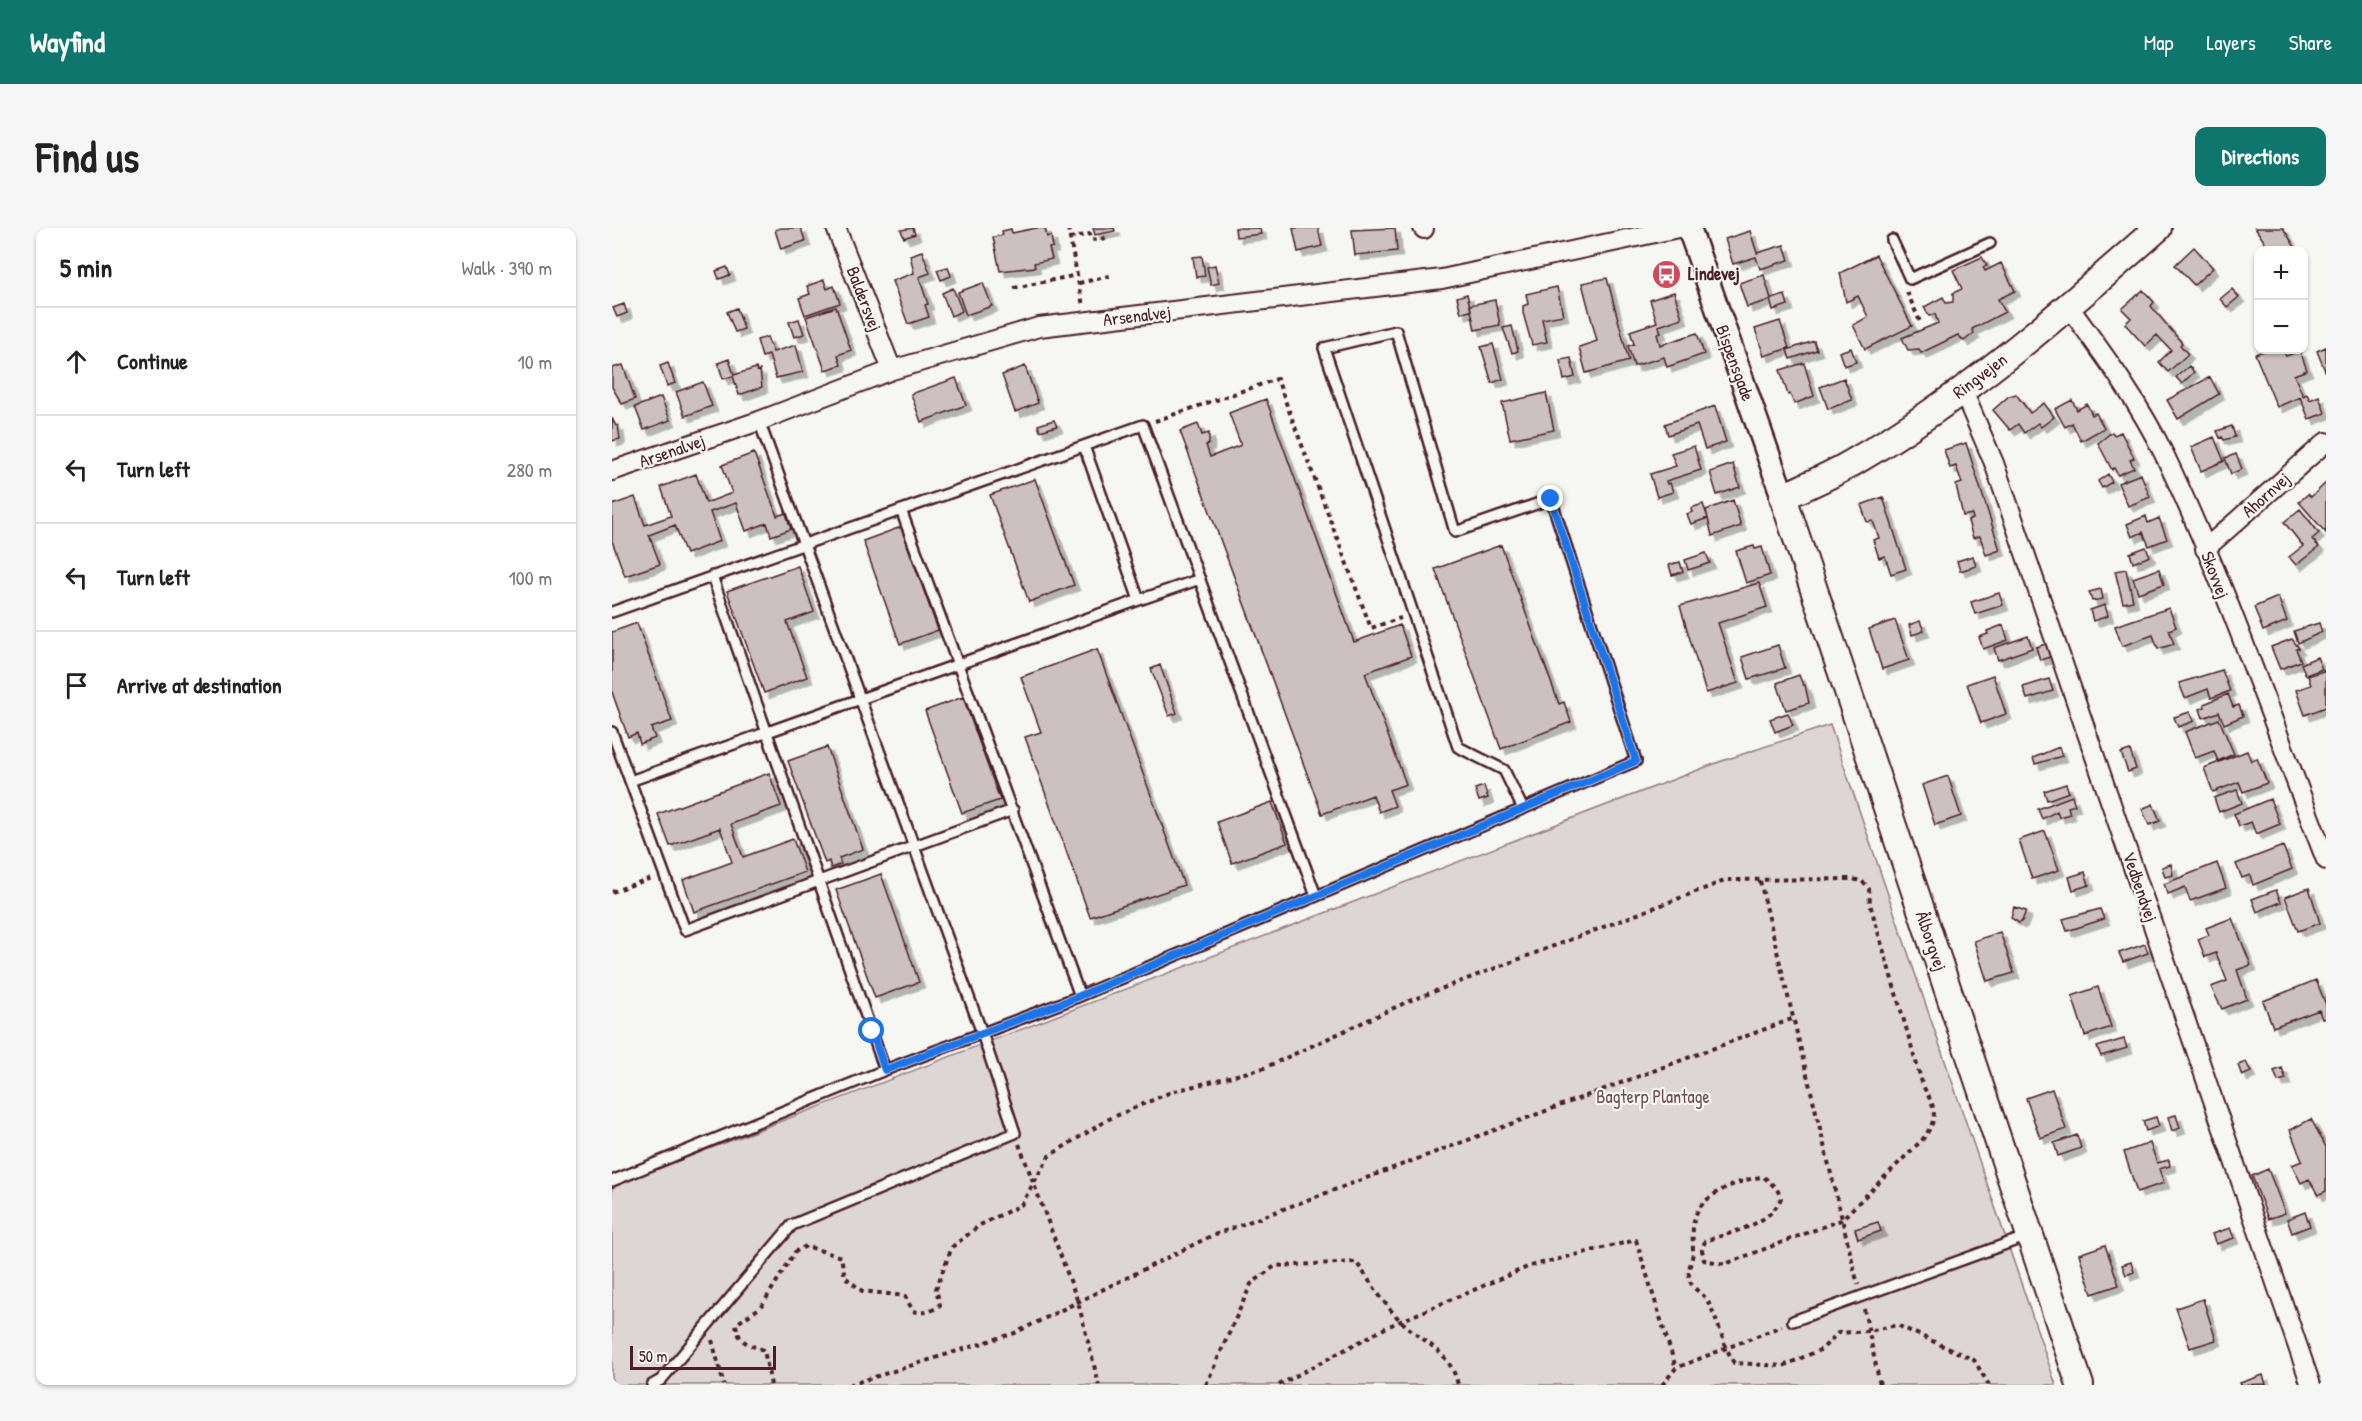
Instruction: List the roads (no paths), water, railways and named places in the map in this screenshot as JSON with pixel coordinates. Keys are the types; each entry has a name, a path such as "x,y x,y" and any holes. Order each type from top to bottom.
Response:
{"main road":[{"name":"Ringvejen","path":"1783,497 1852,464 1963,391 2069,307 2158,228"},
{"name":"Ålborgvej","path":"1783,497 2080,1385"}],"street":[{"name":"Baldersvej","path":"836,228 892,370"},
{"name":"Arsenalvej","path":"612,471 759,421 892,370 1039,327 1442,279 1678,228"},
{"name":"Bispensgade","path":"1689,228 1783,497"},
{"name":"Skovvej","path":"2069,307 2128,390 2164,454 2205,549 2326,860"},
{"name":"Vedbendvej","path":"1963,391 1994,462 2311,1385"},
{"name":"Ahornvej","path":"2205,549 2326,442"}],"lane":[{"path":"1892,240 1910,279 1990,243"},
{"path":"612,1180 885,1070 1080,996 1316,896 1523,809 1636,761 1551,499 1455,532 1396,331 1324,348 1458,747 1504,770 1523,809"},
{"path":"652,1385 661,1380 792,1225 1015,1133 914,844 759,421"},
{"path":"612,612 1143,425 1316,896"},
{"path":"1084,446 1139,600"},
{"path":"902,510 1080,996"},
{"path":"712,576 885,1070"},
{"path":"630,781 1200,579"},
{"path":"612,732 685,930 914,844 1013,810"},
{"path":"1794,1321 2031,1236"}],"place":[{"name":"Lindevej","path":"1667,274"}],"park label":[{"name":"Bagterp Plantage","path":"1653,1097"}]}
